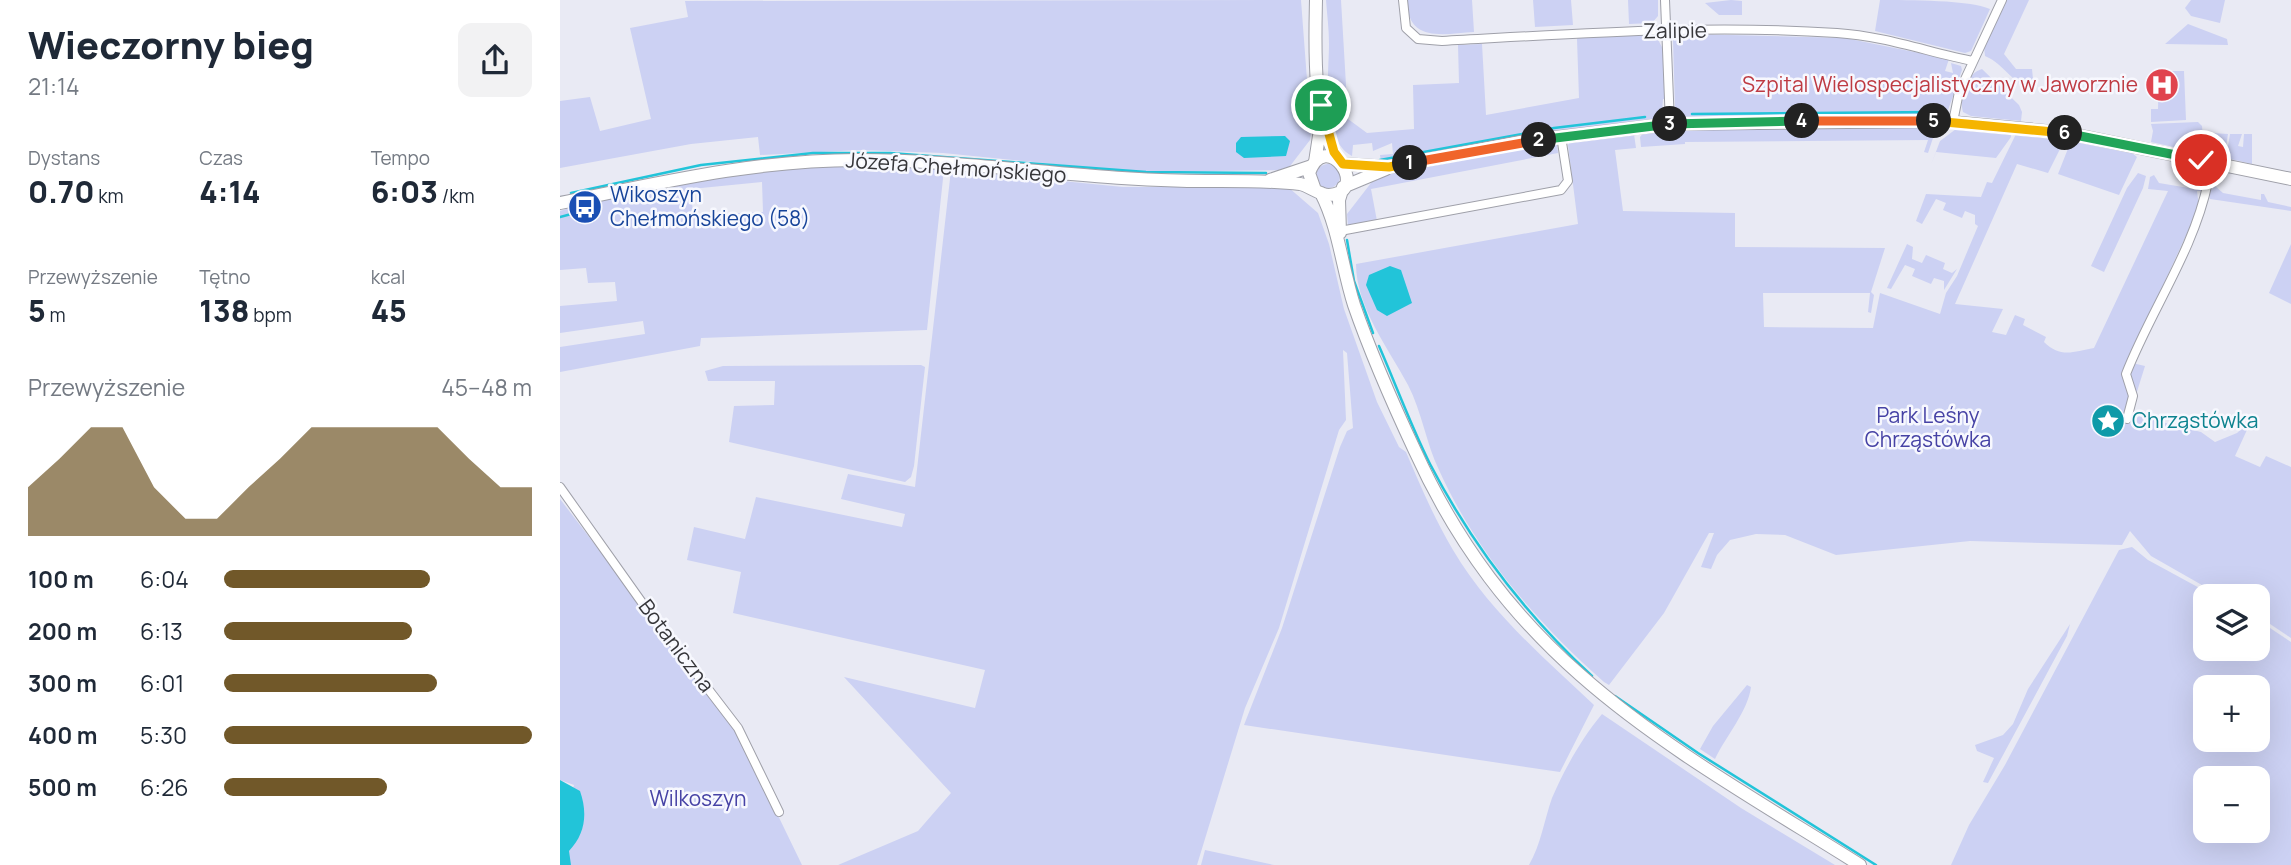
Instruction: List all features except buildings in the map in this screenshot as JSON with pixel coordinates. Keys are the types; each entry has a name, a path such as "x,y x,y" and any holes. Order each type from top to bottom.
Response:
{"street":[{"path":"1317,0 1320,144 1310,179 1339,237 1361,324 1420,463 1468,548 1514,611 1561,661 1637,723 1860,865"},
{"name":"Zalipie","path":"1403,0 1406,28 1418,39 1442,41 1665,30 1837,33 1899,42 1973,61"},
{"path":"1665,0 1670,124"},
{"path":"1952,122 1959,92 2002,0"},
{"path":"1321,108 1347,176 1339,200 1339,237"},
{"path":"1318,192 1333,194 1389,167 1561,136 1670,124 1952,122 2067,133 2291,178"},
{"path":"1339,237 1561,190 1567,181 1561,136"},
{"path":"1314,164 1326,157 1341,162 1389,167"},
{"name":"Józefa Chełmońskiego","path":"562,203 705,173 831,161 909,162 1138,180 1267,181 1304,185 1318,192"},
{"name":"Józefa Chełmońskiego","path":"1267,181 1314,164"},
{"path":"2127,419 2133,396 2126,374 2183,251 2204,200 2208,182"},
{"name":"Botaniczna","path":"560,487 643,604 738,728 779,812"}],"green space":[{"path":"1301,0 1311,133 1310,140 1287,170 1133,172 943,153 860,150 760,155 758,137 691,144 560,168 560,101 590,97 600,131 651,119 630,28 688,17 685,1"},
{"path":"1326,0 1341,0 1348,119 1367,133 1414,129 1413,85 1459,83 1458,45 1482,44 1486,115 1579,98 1577,39 1580,35 1655,34 1663,49 1665,99 1662,112 1650,121 1532,134 1386,164 1381,162 1380,155 1393,154 1392,143 1373,151 1372,143 1353,145 1352,156 1342,148 1335,136 1328,105 1329,38"},
{"path":"1407,0 1472,0 1474,32 1439,34 1420,30 1409,14"},
{"path":"1533,0 1571,0 1573,25 1535,27"},
{"path":"1628,0 1658,0 1658,16 1652,23 1629,24"},
{"path":"1880,0 1954,2 1990,9 1971,51 1965,53 1875,31"},
{"path":"2005,0 2029,0 2004,54 2016,69 2032,69 2034,89 2014,79 1985,56 1984,47"},
{"path":"2191,0 2225,0 2220,23 2191,16 2185,8"},
{"path":"1742,1 1742,15 1719,15 1705,3"},
{"path":"2188,24 2227,39 2228,45 2165,44"},
{"path":"1688,34 1845,38 1949,59 1945,71 1953,73 1951,63 1961,66 1962,70 1947,113 1939,117 1691,119 1678,114 1675,107 1673,40"},
{"path":"1982,69 2019,105 2022,112 2021,121 1971,116 1963,112 1962,100 1967,81"},
{"path":"2159,71 2184,71 2186,120 2151,122 2151,109 2158,109"},
{"path":"2198,122 2202,126 2203,138 2211,133 2228,134 2225,153 2216,151 2214,156 2151,142 2151,124"},
{"path":"1932,127 1934,135 1928,153 1924,152 1928,140 1685,142 1641,147 1640,137 1644,132 1652,130"},
{"path":"1956,129 2011,134 2011,137 1996,158 1936,152 1931,165 1940,141"},
{"name":"Park Leśny Chrząstówka","path":"1634,134 1636,148 1615,150 1623,211 1735,213 1735,247 1885,248 1871,292 1874,295 1871,313 1868,312 1870,293 1763,293 1764,327 1873,328 1880,293 1940,314 1946,293 1957,276 1978,226 1975,224 1975,215 1965,211 1962,218 1943,210 1946,203 1936,199 1922,224 1916,221 1926,194 1981,197 1987,182 1992,183 2016,134 2060,139 2061,147 2048,173 2017,164 1955,304 2003,309 1992,332 2006,335 2015,315 2025,319 2023,325 2046,337 2044,342 2061,352 2094,348 2168,191 2148,189 2150,177 2154,175 2159,183 2195,189 2196,182 2201,184 2203,191 2197,191 2199,207 2128,362 2145,366 2130,414 2201,432 2215,442 2237,433 2252,419 2235,456 2260,467 2266,456 2291,467 2291,638 2270,624 2270,584 2200,584 2151,556 2130,531 2122,545 1970,541 1836,555 1785,535 1756,534 1730,540 1717,555 1711,569 1701,567 1714,533 1709,533 1664,613 1609,685 1604,682 1532,611 1510,585 1471,529 1435,460 1408,385 1367,312 1357,280 1356,264 1578,224 1568,145 1571,140"},
{"path":"2230,134 2242,134 2238,146 2243,147 2244,134 2252,134 2252,164 2226,158"},
{"path":"2071,141 2131,152 2137,157 2119,195 2058,174"},
{"path":"1553,142 1557,144 1558,153 1371,189 1377,221 1348,226 1347,214 1371,183 1372,175"},
{"path":"1328,164 1337,167 1340,176 1337,185 1328,188 1319,185 1316,176 1319,167"},
{"path":"845,165 944,169 927,330 701,338 700,346 560,372 560,347 645,334 643,321 560,333 560,306 617,301 615,282 588,283 586,268 560,270 560,211 581,204 582,210 589,209 589,203 685,184","holes":["762,182 763,212 693,215 691,189"]},
{"path":"951,170 1123,187 1288,187 1318,213 1329,244 1344,309 1377,402 1399,447 1406,452 1446,538 1467,572 1500,613 1594,705 1560,772 1244,725 1282,628 1340,447 1347,431 1353,428 1347,353 1343,350 1346,420 1339,430 1279,628 1245,708 1197,865 838,865 918,831 951,793 844,677 975,708 985,670 733,613 741,572 687,560 694,527 745,539 756,497 902,527 905,514 841,499 848,474 915,487"},
{"path":"2138,173 2146,176 2143,188 2104,272 2091,266 2127,188"},
{"path":"2215,186 2223,193 2261,200 2261,194 2264,194 2268,202 2291,207 2291,211 2210,199 2209,192"},
{"path":"1907,244 1913,247 1912,259 1922,263 1926,255 1945,263 1943,269 1952,273 1957,269 1944,290 1944,281 1934,278 1931,284 1912,276 1915,269 1905,265 1891,289 1887,288"},
{"path":"2291,244 2291,304 2269,293"},
{"path":"723,366 925,367 914,466 911,477 905,482 729,442 734,406 774,405 775,381 708,381 705,371"},
{"name":"Wilkoszyn","path":"560,499 736,729 802,865 561,865 560,838 574,785 560,780"},
{"path":"2132,547 2148,560 2193,584 2193,661 2270,661 2270,628 2291,642 2291,865 1951,865 1969,825 2005,765 2119,550"},
{"path":"2070,624 2067,636 1988,783 1983,782 1994,758 1977,751 1975,745 2003,735 2013,724 2028,689"},
{"path":"1747,685 1751,687 1746,705 1715,759 1700,749 1713,726"},
{"path":"1602,714 1741,808 1835,865 1529,865 1537,849 1557,787 1581,743"},
{"path":"1205,850 1274,865 1201,865"}],"water":[{"path":"1285,136 1290,141 1286,156 1244,158 1236,152 1236,143 1241,137"},
{"path":"1390,266 1401,270 1412,303 1387,316 1377,310 1366,285 1369,275"},
{"path":"560,780 580,791 584,808 582,831 569,851 571,865 560,865"}],"waterway":[{"path":"1692,114 1937,112"},
{"path":"1380,160 1554,128 1645,117"},
{"path":"571,193 701,165 813,153 890,153 1146,172 1266,173"},
{"path":"560,217 575,213 575,208"},
{"path":"1347,240 1354,281 1373,333"},
{"path":"1379,346 1423,450 1463,522 1523,603 1592,676"},
{"path":"1615,696 1698,753 1876,865"}],"place":[{"name":"Szpital Wielospecjalistyczny w Jaworznie","path":"2162,85"},
{"name":"Wikoszyn Chełmońskiego (58)","path":"585,207"},
{"name":"Chrząstówka","path":"2108,421"}],"route":[{"path":"1321,105 1334,152 1338,160 1350,166 1389,167 1526,141 1598,131 1729,121 1972,123 2067,133 2201,160"}]}
